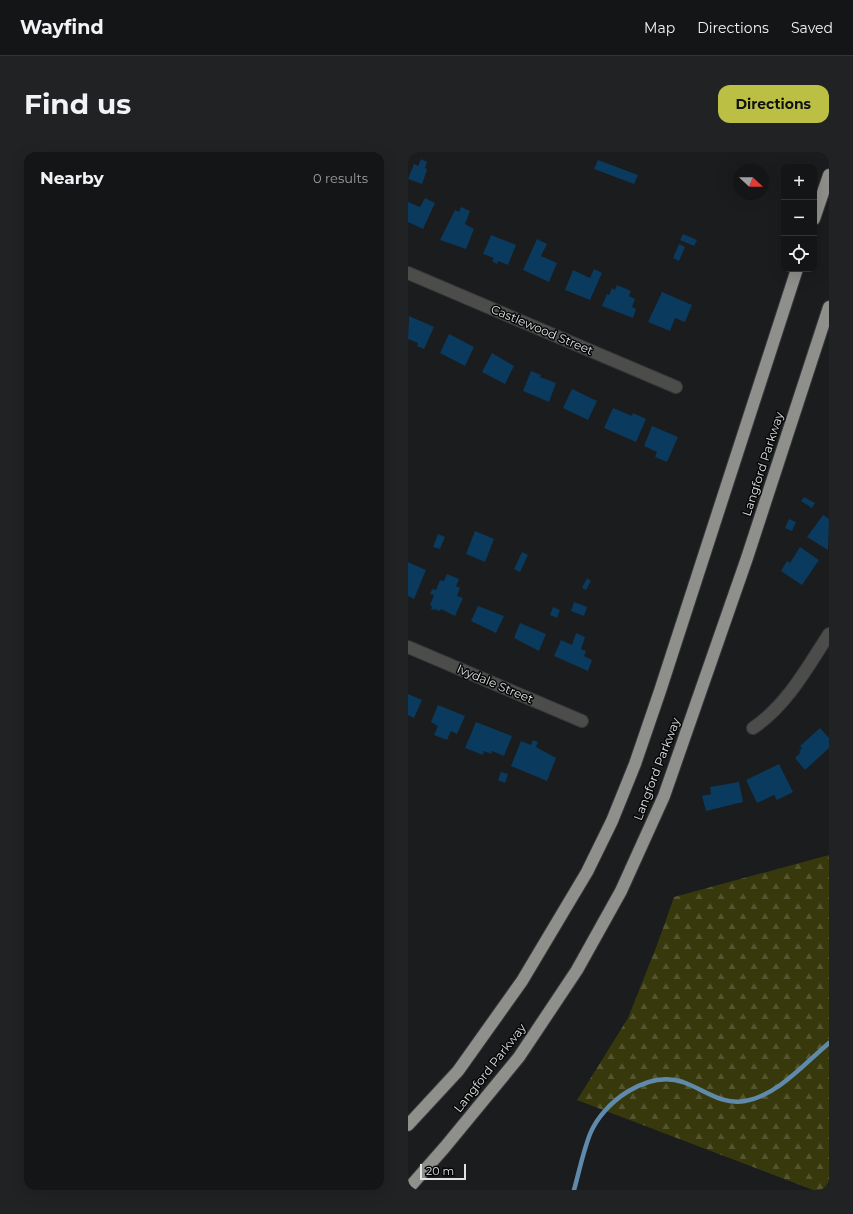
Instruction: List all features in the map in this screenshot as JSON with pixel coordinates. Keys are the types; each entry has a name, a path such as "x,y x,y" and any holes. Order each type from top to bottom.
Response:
{"highway":[{"path":"817,210 829,175"},
{"name":"Langford Parkway","path":"408,1125 458,1070 522,981 587,872 612,821 635,764 660,691 796,272"},
{"name":"Langford Parkway","path":"408,1189 519,1058 577,970 621,891 664,796 747,558 829,307"}],"street":[{"name":"Castlewood Street","path":"408,273 676,387"},
{"path":"753,728 767,718 788,697 829,634"},
{"name":"Ivydale Street","path":"408,647 582,721"}],"green space":[{"path":"829,855 829,1190 813,1190 577,1100 628,1018 674,897"}],"building":[{"path":"421,159 427,162 425,168 427,170 422,184 408,179 414,164 418,166"},
{"path":"598,160 638,175 634,184 594,169"},
{"path":"425,198 435,203 423,229 408,222 408,202 420,207"},
{"path":"461,207 470,211 465,224 474,229 466,249 440,240 455,210 459,212"},
{"path":"683,234 697,240 694,246 680,240"},
{"path":"491,235 516,245 508,265 498,261 497,264 492,261 494,258 483,254"},
{"path":"537,239 547,244 541,256 557,263 549,282 523,270"},
{"path":"679,244 685,247 679,261 673,258"},
{"path":"594,269 602,273 590,300 565,290 573,270 590,278"},
{"path":"617,285 631,291 629,296 635,299 632,307 636,309 633,318 602,306 607,294 609,295 612,288 615,290"},
{"path":"662,292 692,305 685,322 675,318 670,331 648,322"},
{"path":"409,316 434,327 424,349 417,346 418,343 408,339"},
{"path":"449,334 474,347 465,366 440,353"},
{"path":"492,353 514,366 505,384 482,372"},
{"path":"531,371 541,375 540,377 556,383 549,402 523,391"},
{"path":"572,389 597,401 588,420 563,408"},
{"path":"613,408 632,416 633,413 646,419 636,442 604,428"},
{"path":"652,426 678,437 667,462 655,457 657,452 644,446"},
{"path":"804,497 815,503 812,508 801,501"},
{"path":"823,515 829,519 828,550 807,537"},
{"path":"789,519 796,522 792,531 785,528"},
{"path":"475,531 494,539 485,562 466,554"},
{"path":"438,534 445,537 440,549 433,547"},
{"path":"800,547 819,560 802,585 781,571 787,561 790,563"},
{"path":"522,552 528,555 520,572 514,569"},
{"path":"408,562 426,570 414,599 408,596"},
{"path":"447,574 459,579 456,586 460,588 457,596 463,598 455,616 441,609 440,611 436,610 436,608 435,610 431,609 432,606 430,605 434,595 430,594 432,589 436,590 440,580 444,581"},
{"path":"587,578 591,581 586,590 582,588"},
{"path":"574,602 587,607 584,616 571,611"},
{"path":"478,606 504,616 496,633 471,621"},
{"path":"553,607 560,610 557,618 550,615"},
{"path":"520,623 546,634 539,651 514,638"},
{"path":"576,633 585,637 581,649 586,651 584,656 592,660 588,671 554,656 561,640 572,645"},
{"path":"408,694 422,700 414,718 408,715"},
{"path":"438,705 465,716 457,734 451,731 447,740 434,735 438,726 431,722"},
{"path":"476,722 512,736 504,756 492,751 491,754 484,751 483,755 465,748"},
{"path":"820,728 829,738 829,748 805,770 795,758 801,752 799,751 802,748 800,746"},
{"path":"533,740 538,742 536,747 556,758 547,781 511,766 521,741 531,745"},
{"path":"779,764 793,792 777,800 774,795 757,803 746,780"},
{"path":"501,772 508,774 505,783 498,780"},
{"path":"739,782 743,802 706,811 702,796 711,794 710,787"}],"waterway":[{"path":"574,1190 583,1155 596,1122 616,1100 628,1092 641,1085 669,1079 691,1085 721,1099 736,1102 745,1101 757,1098 779,1086 829,1043"}]}
